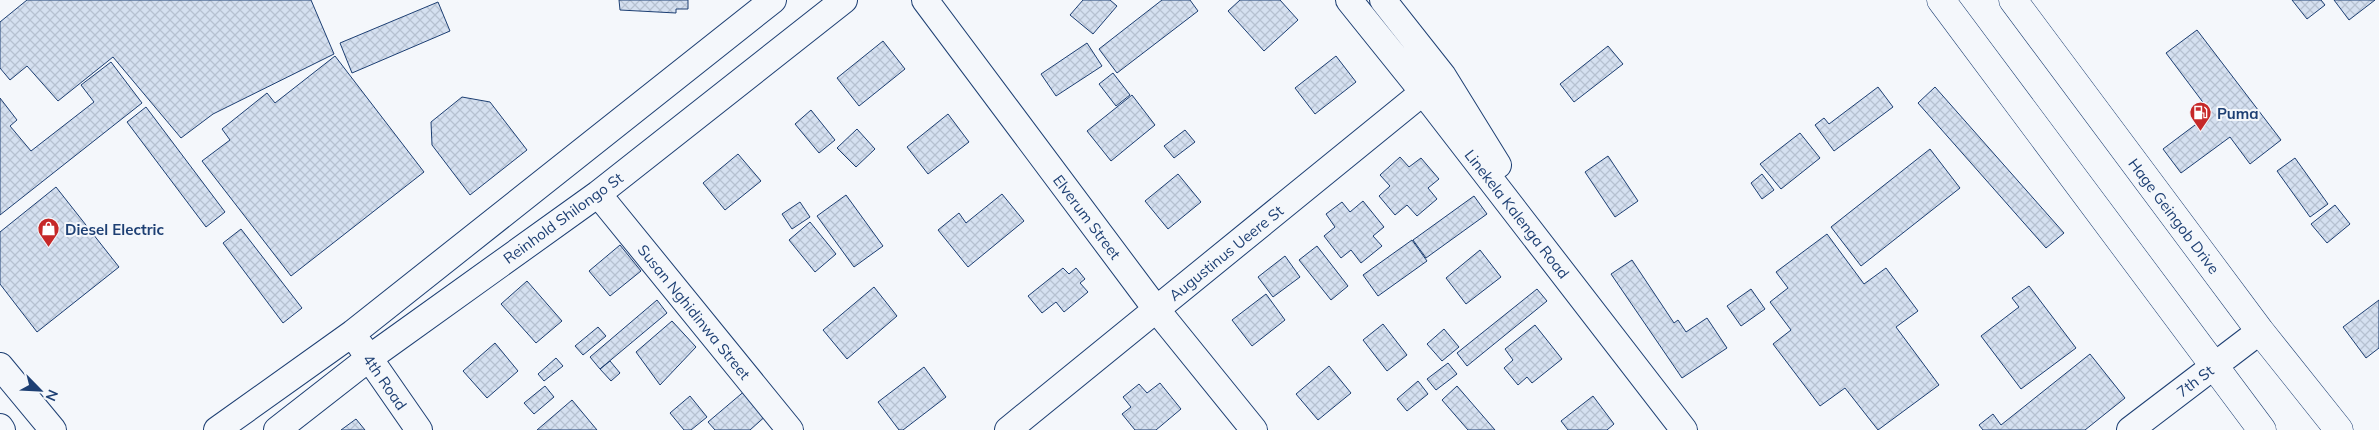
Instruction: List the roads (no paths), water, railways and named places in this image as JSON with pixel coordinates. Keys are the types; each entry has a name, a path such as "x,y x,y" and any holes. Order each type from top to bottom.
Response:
{"highway":[{"path":"1941,0 2262,430"},
{"name":"Hage Geingob Drive","path":"2013,0 2260,331 2339,430"}],"street":[{"path":"217,430 354,333 773,0"},
{"name":"Reinhold Shilongo St","path":"278,430 368,359 598,194 844,0"},
{"name":"Elverum Street","path":"924,0 1156,309 1254,430"},
{"name":"Linekela Kalenga Road","path":"1349,0 1423,92 1684,430"},
{"path":"1384,0 1443,76 1566,277"},
{"name":"Augustinus Ueere St","path":"1008,430 1443,76"},
{"name":"Susan Nghidinwa Street","path":"598,194 790,430"},
{"name":"7th St","path":"2130,430 2260,331"},
{"name":"4th Road","path":"354,333 368,359 419,430"},
{"path":"0,366 53,430"}],"place":[{"name":"Puma","path":"2201,132"},
{"name":"Diesel Electric","path":"49,248"}]}
